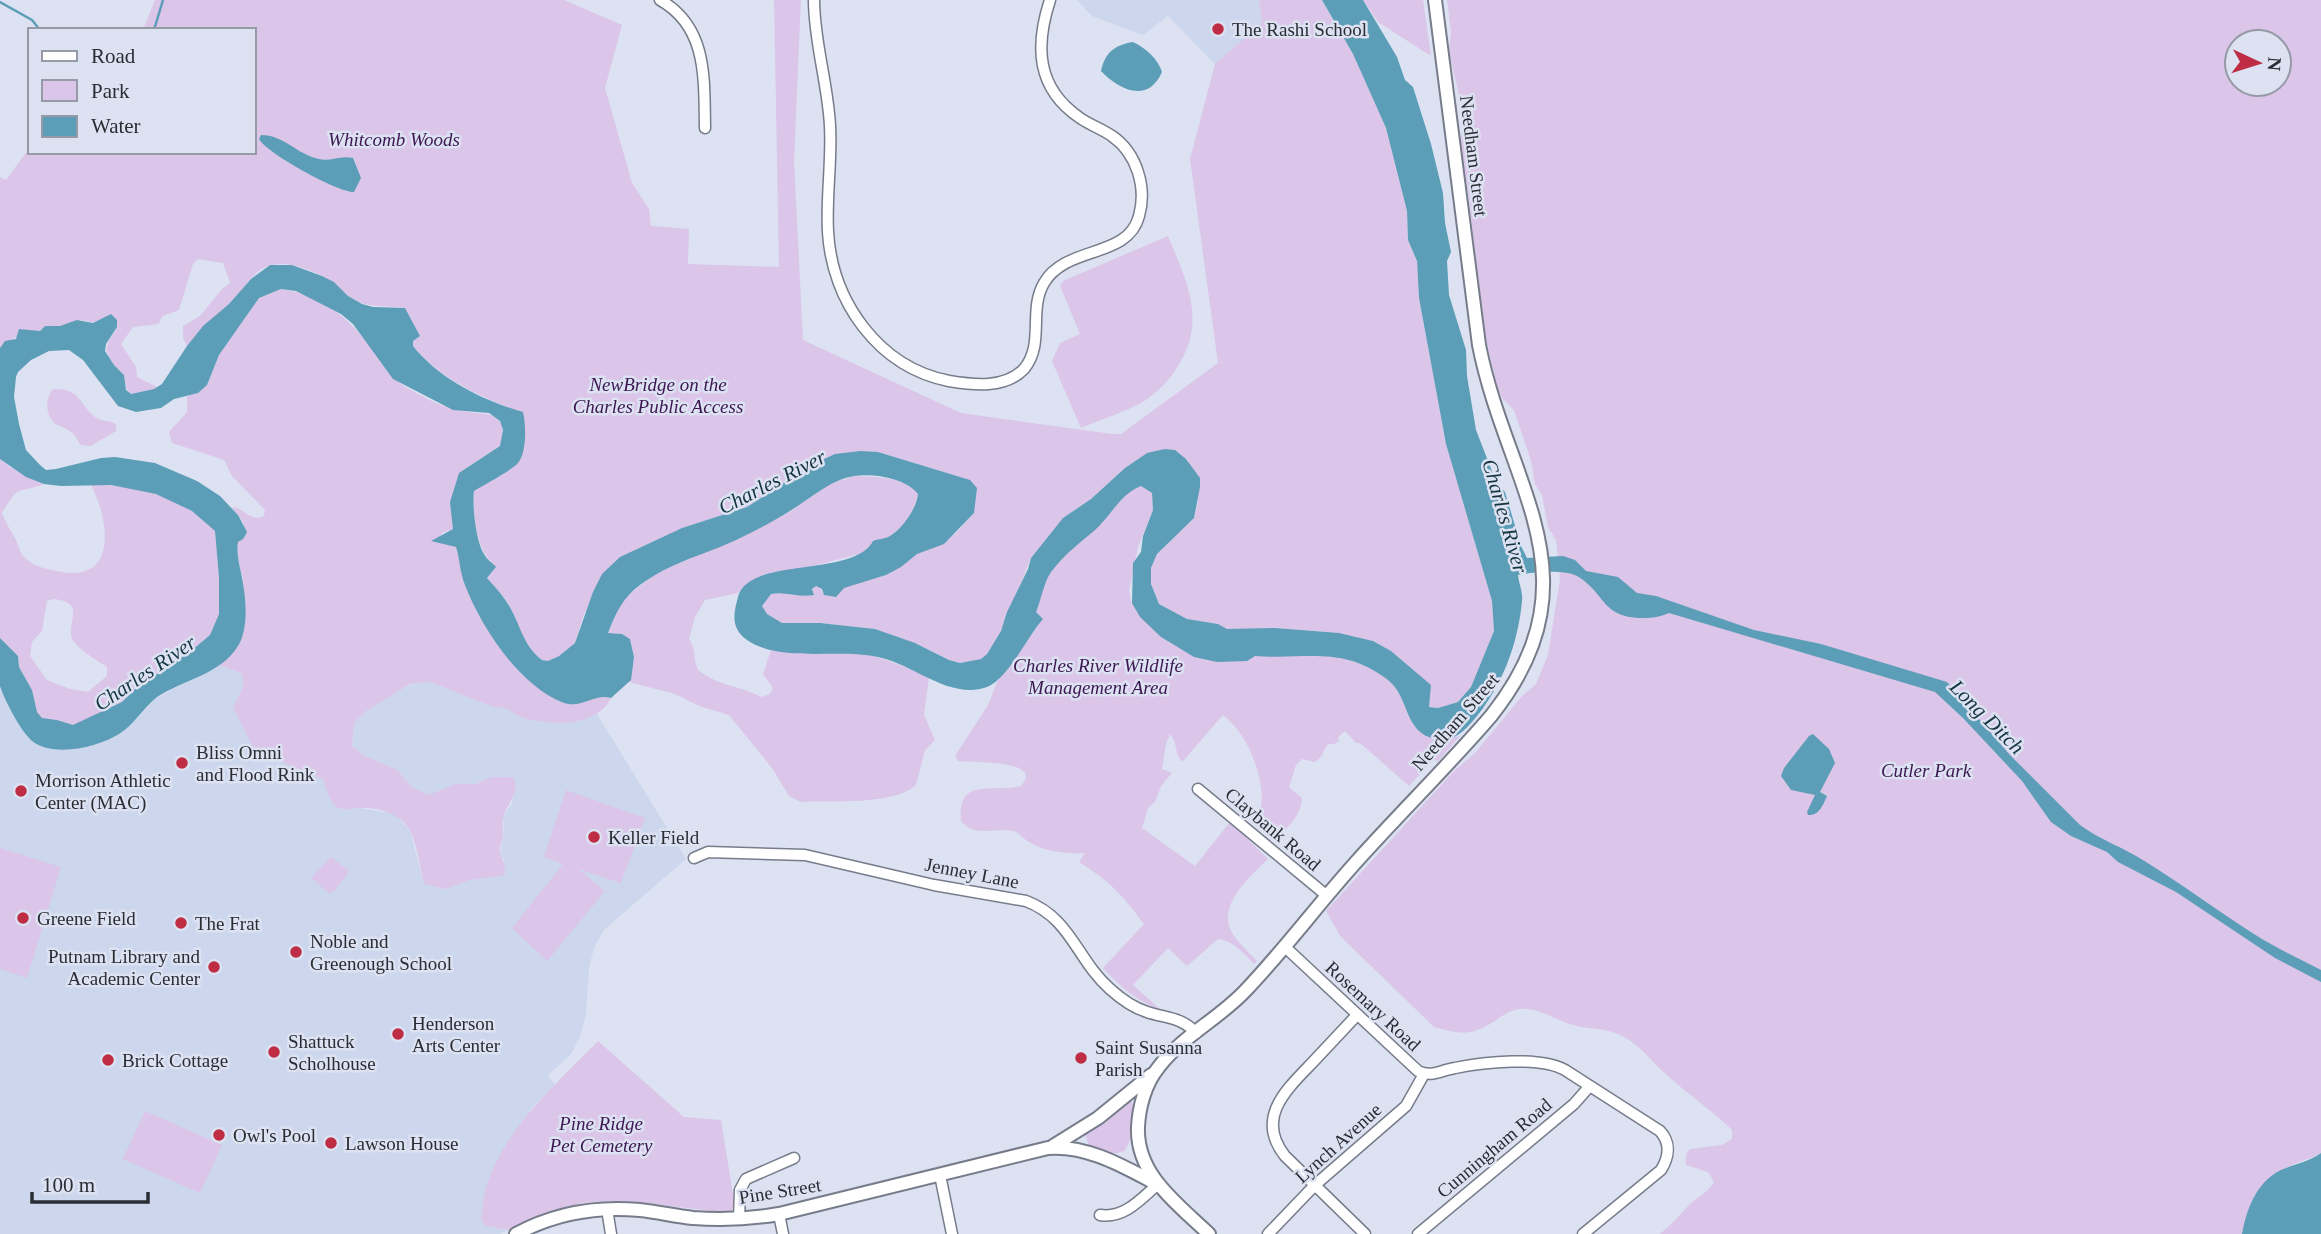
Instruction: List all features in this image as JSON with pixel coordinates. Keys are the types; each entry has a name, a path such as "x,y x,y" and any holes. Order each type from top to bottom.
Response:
{"main road":[{"name":"Needham Street","path":"1209,1234 1158,1184 1144,1161 1139,1144 1138,1121 1144,1093 1154,1073 1170,1054 1242,994 1326,895 1484,724 1509,693 1523,668 1534,640 1541,608 1541,547 1533,512 1482,363 1435,0"},
{"name":"Pine Street","path":"516,1234 559,1216 607,1209 645,1210 693,1218 739,1219 779,1214 1048,1148 1086,1126 1154,1073"},
{"name":"Pine Street","path":"1048,1148 1144,1161"},
{"name":"Pine Street","path":"1103,1157 1158,1184"}],"street":[{"path":"660,0 685,19 698,42 703,63 705,128"},
{"path":"814,0 830,124 828,237 835,270 844,294 864,330 895,359 912,369 940,379 978,384 1005,381 1022,370 1032,354 1037,299 1049,276 1069,260 1126,238 1135,228 1141,210 1140,181 1129,154 1112,136 1082,120 1067,107 1046,76 1040,43 1042,24 1050,0"},
{"name":"Claybank Road","path":"1198,789 1326,895"},
{"name":"Jenney Lane","path":"694,858 708,852 805,855 934,885 1026,901 1061,924 1087,964 1118,996 1142,1010 1182,1021 1196,1033"},
{"name":"Rosemary Road","path":"1284,946 1412,1067 1424,1074 1436,1074 1458,1067 1538,1061 1560,1067 1664,1135 1668,1148 1665,1162 1658,1173 1583,1234"},
{"path":"1357,1015 1285,1091 1273,1116 1275,1138 1282,1152 1364,1234"},
{"name":"Lynch Avenue","path":"1268,1234 1315,1185 1406,1106 1424,1074"},
{"name":"Cunningham Road","path":"1418,1234 1574,1104 1589,1087"},
{"path":"739,1219 740,1190 746,1179 768,1168 785,1164 793,1158"},
{"path":"940,1175 952,1234"},
{"path":"1100,1215 1112,1216 1124,1212 1158,1184"},
{"path":"607,1209 611,1234"},
{"path":"779,1214 783,1234"}],"shaded area":[{"name":"The Rashi School","path":"1077,0 1259,0 1263,23 1215,64 1168,16 1143,35 1092,16"},
{"name":"Noble and Greenough School","path":"219,665 241,673 244,681 242,691 233,708 245,729 272,758 323,779 327,789 344,809 360,808 395,814 410,831 424,884 445,889 470,880 504,874 504,860 500,853 504,833 503,817 512,803 516,783 492,777 477,784 429,795 413,788 397,770 363,755 352,746 354,723 366,711 395,691 421,681 430,682 493,707 504,706 520,717 534,720 557,723 597,714 686,859 604,930 594,948 589,968 586,1014 580,1037 571,1054 548,1075 555,1085 531,1109 486,1226 508,1230 500,1234 0,1234 0,685 11,711 32,741 42,746 76,749 130,726 156,698"}],"green space":[{"name":"NewBridge on the Charles Public Access","path":"155,0 564,0 622,25 605,88 632,183 649,209 651,226 689,229 688,264 779,267 774,0 801,0 794,161 803,340 961,413 1121,434 1218,363 1190,159 1215,64 1262,23 1259,0 1322,0 1353,54 1386,128 1407,211 1408,240 1417,261 1419,298 1446,444 1492,601 1494,632 1471,687 1458,702 1438,708 1429,707 1430,685 1391,651 1373,641 1339,633 1275,628 1227,630 1218,624 1187,619 1159,604 1151,584 1151,568 1157,554 1194,518 1198,501 1193,471 1187,459 1147,453 1125,468 1055,528 1031,558 1001,631 981,659 960,663 949,660 875,629 820,623 782,623 767,614 762,606 770,594 813,595 813,586 820,587 823,593 886,575 917,554 955,534 974,513 970,480 878,452 835,454 815,463 747,507 682,528 620,557 584,614 575,643 559,656 548,661 542,660 526,641 508,603 487,578 493,571 492,562 482,548 474,509 474,491 507,471 519,457 523,448 524,418 454,381 425,359 413,346 413,341 420,336 404,308 361,303 317,273 291,265 271,265 253,276 187,346 183,338 183,326 200,316 230,283 223,263 198,259 193,264 179,310 163,316 158,324 133,327 121,344 136,367 137,377 157,387 154,389 131,394 127,389 123,374 111,360 107,350 117,327 81,320 60,326 45,326 40,331 21,334 0,348 0,177 6,180 28,150 28,154 256,154 256,28 144,28"},
{"path":"1363,0 1423,0 1431,56 1378,22"},
{"name":"Cutler Park","path":"1447,0 2321,0 2321,1153 2290,1166 2262,1188 2248,1214 2242,1234 1660,1234 1714,1182 1708,1172 1686,1165 1686,1154 1690,1149 1722,1145 1732,1139 1732,1130 1725,1123 1670,1078 1636,1045 1616,1033 1576,1026 1526,1009 1509,1012 1471,1032 1434,1027 1340,936 1326,911 1454,771 1475,753 1522,696 1536,684 1548,655 1560,579 1556,540 1548,527 1542,495 1535,484 1531,461 1514,410 1498,389 1483,327 1469,198 1460,146 1462,108 1449,51 1451,32"},
{"path":"1168,236 1191,302 1193,319 1186,352 1170,378 1146,400 1081,428 1052,361 1060,343 1080,334 1060,286 1063,281"},
{"path":"281,289 309,297 344,318 364,338 384,367 409,389 447,407 497,418 502,433 500,446 469,466 453,529 442,533 437,541 456,547 465,584 479,615 524,677 596,697 611,698 604,708 584,719 560,723 535,721 430,682 410,684 366,711 354,723 352,746 363,755 397,770 413,788 429,795 456,784 476,784 492,777 513,777 515,793 502,820 500,850 505,874 502,876 470,880 445,889 424,884 413,837 401,820 381,810 345,809 334,805 323,779 272,758 253,747 233,708 243,678 241,673 219,665 237,647 245,626 243,580 237,553 238,541 245,536 243,522 232,507 255,518 264,516 265,510 232,476 224,460 172,443 169,432 187,412 187,396 198,393 207,385 219,355 259,298"},
{"path":"53,389 74,394 95,417 116,424 116,431 91,446 81,445 73,433 52,421 48,402"},
{"path":"0,459 44,484 19,491 2,513 22,555 43,568 77,573 91,569 100,559 105,532 91,485 118,486 158,494 194,512 215,531 219,614 210,635 135,689 122,702 73,726 42,718 37,712 32,690 19,667 18,656 0,638","holes":["47,601 64,601 73,609 73,640 107,667 107,676 88,692 70,689 47,680 30,656 32,642 42,631"]},
{"path":"854,476 897,481 918,494 912,512 895,533 873,541 863,553 748,583 738,593 705,600 695,617 689,639 698,670 714,680 761,697 770,694 773,688 763,674 771,650 865,654 929,677 924,715 935,740 925,750 916,785 906,792 877,799 801,802 789,796 772,768 729,715 699,706 675,694 629,682 634,657 630,639 622,634 607,634 627,596 657,573 757,529 794,509 828,485"},
{"name":"Charles River Wildlife Management Area","path":"1141,486 1152,493 1153,510 1138,547 1129,591 1131,601 1141,617 1169,642 1196,656 1329,655 1355,662 1389,680 1398,691 1415,727 1460,736 1438,761 1433,760 1409,786 1345,731 1338,737 1339,741 1328,744 1315,762 1302,759 1296,765 1289,787 1302,798 1302,803 1295,818 1280,833 1271,832 1256,820 1262,799 1259,776 1251,752 1231,722 1223,715 1182,762 1170,734 1162,769 1172,773 1161,786 1155,802 1148,808 1142,828 1195,866 1230,822 1268,859 1240,889 1228,916 1234,936 1257,961 1254,964 1234,945 1218,939 1187,966 1168,948 1133,985 1161,1010 1129,993 1103,968 1144,924 1115,890 1079,862 1085,853 1047,850 1024,839 1018,833 1006,830 978,831 961,821 961,807 971,792 1021,786 1026,777 1023,771 1003,764 958,761 955,756 988,705 997,682 1038,626 1035,609 1045,578 1055,564 1125,496"},
{"path":"566,790 645,818 621,883 578,869 605,891 547,961 512,928 563,864 544,857"},
{"name":"Greene Field","path":"0,848 61,867 27,978 0,969"},
{"path":"331,857 348,870 348,873 333,892 329,893 311,878"},
{"name":"Pine Ridge Pet Cemetery","path":"598,1041 684,1117 721,1120 735,1207 730,1211 712,1211 606,1201 550,1211 508,1230 486,1226 481,1220 485,1192 505,1147 533,1109"},
{"path":"1130,1099 1134,1110 1133,1125 1124,1151 1106,1153 1089,1146 1085,1133"},
{"path":"145,1111 222,1145 200,1193 123,1159"}],"water":[{"name":"Charles River","path":"1322,0 1363,0 1397,57 1405,80 1413,87 1443,193 1451,252 1447,261 1449,295 1466,350 1467,376 1476,430 1497,484 1505,492 1527,558 1563,556 1575,560 1586,571 1618,577 1637,593 1656,596 1754,630 1821,644 1947,682 2010,755 2080,825 2146,862 2262,939 2321,970 2321,982 2275,958 2176,892 2118,862 2107,852 2071,836 2051,822 2022,781 1935,692 1669,613 1647,618 1619,614 1586,583 1572,574 1548,572 1518,575 1522,598 1520,617 1512,650 1500,681 1472,722 1452,738 1436,739 1418,730 1395,687 1371,669 1355,662 1323,656 1255,656 1247,661 1217,662 1194,657 1161,637 1140,617 1132,603 1133,563 1141,552 1143,536 1153,510 1152,493 1141,486 1121,500 1100,525 1051,572 1036,612 1043,619 1010,667 995,683 987,687 974,690 947,686 895,662 866,655 777,651 747,640 738,631 735,610 738,597 746,584 761,576 780,571 845,560 862,552 873,541 895,533 904,523 912,512 918,494 897,480 862,475 837,481 762,527 672,566 640,585 620,606 608,633 622,634 630,639 634,657 631,680 611,698 576,704 564,703 532,684 492,637 465,585 456,547 431,541 453,529 450,502 459,473 500,446 503,430 500,421 489,413 453,410 393,379 353,324 341,314 296,291 281,289 259,298 219,355 207,385 198,393 174,399 161,408 136,412 118,406 83,360 69,350 49,351 31,360 18,372 14,397 26,450 46,470 115,457 155,463 197,481 220,496 238,515 247,532 238,542 245,604 244,631 231,656 212,670 157,697 129,726 100,743 64,750 41,746 27,736 13,715 0,686 0,638 18,656 19,667 32,690 37,712 42,718 73,725 122,702 135,689 210,635 219,614 219,578 215,531 192,511 156,494 111,485 44,484 26,477 0,459 0,348 5,341 16,339 19,329 40,331 45,326 60,326 77,320 93,323 111,314 117,320 117,327 106,344 105,351 124,375 126,390 131,394 154,389 162,384 203,326 229,304 251,279 270,265 292,265 322,276 362,304 405,308 420,336 413,341 413,346 436,369 478,395 523,412 525,438 521,458 510,469 474,491 474,514 481,548 496,567 487,578 508,604 530,648 542,660 548,661 559,656 575,643 602,574 620,557 682,528 747,507 815,463 835,454 860,451 878,452 970,480 977,488 974,513 944,544 917,554 886,575 844,588 836,597 824,595 822,589 816,586 812,589 814,595 771,594 762,606 767,614 782,623 820,623 875,629 915,643 949,660 960,663 981,659 1001,631 1031,558 1063,518 1091,499 1125,468 1147,453 1165,449 1175,450 1186,459 1200,478 1200,487 1194,518 1157,554 1151,568 1151,584 1159,604 1187,619 1218,624 1227,629 1275,628 1339,633 1373,641 1391,651 1431,685 1429,707 1438,708 1458,702 1471,687 1494,631 1492,601 1446,444 1419,298 1417,261 1408,240 1407,211 1386,128 1353,54"},
{"path":"1133,42 1151,54 1162,72 1156,82 1141,91 1133,91 1116,84 1101,71 1112,50"},
{"path":"261,135 277,138 304,154 319,159 353,158 361,178 354,192 334,186 288,162 264,145 259,139"},
{"path":"1813,734 1829,749 1835,763 1820,792 1827,796 1824,803 1818,812 1808,815 1815,795 1791,790 1781,776 1784,768"},
{"path":"2321,1153 2321,1234 2242,1234 2247,1214 2261,1186 2276,1173"}],"waterway":[{"path":"155,28 163,0"},
{"path":"0,2 32,20 38,28"}],"place":[{"name":"The Rashi School","path":"1218,29"},
{"name":"Bliss Omni and Flood Rink","path":"182,763"},
{"name":"Morrison Athletic Center (MAC)","path":"21,791"},
{"name":"Keller Field","path":"594,837"},
{"name":"Greene Field","path":"23,918"},
{"name":"The Frat","path":"181,923"},
{"name":"Noble and Greenough School","path":"296,952"},
{"name":"Putnam Library and Academic Center","path":"214,967"},
{"name":"Henderson Arts Center","path":"398,1034"},
{"name":"Shattuck Scholhouse","path":"274,1052"},
{"name":"Saint Susanna Parish","path":"1081,1058"},
{"name":"Brick Cottage","path":"108,1060"},
{"name":"Owl's Pool","path":"219,1135"},
{"name":"Lawson House","path":"331,1143"}],"park label":[{"name":"Whitcomb Woods","path":"394,139"}],"water label":[{"name":"Long Ditch","path":"1987,717"}]}
